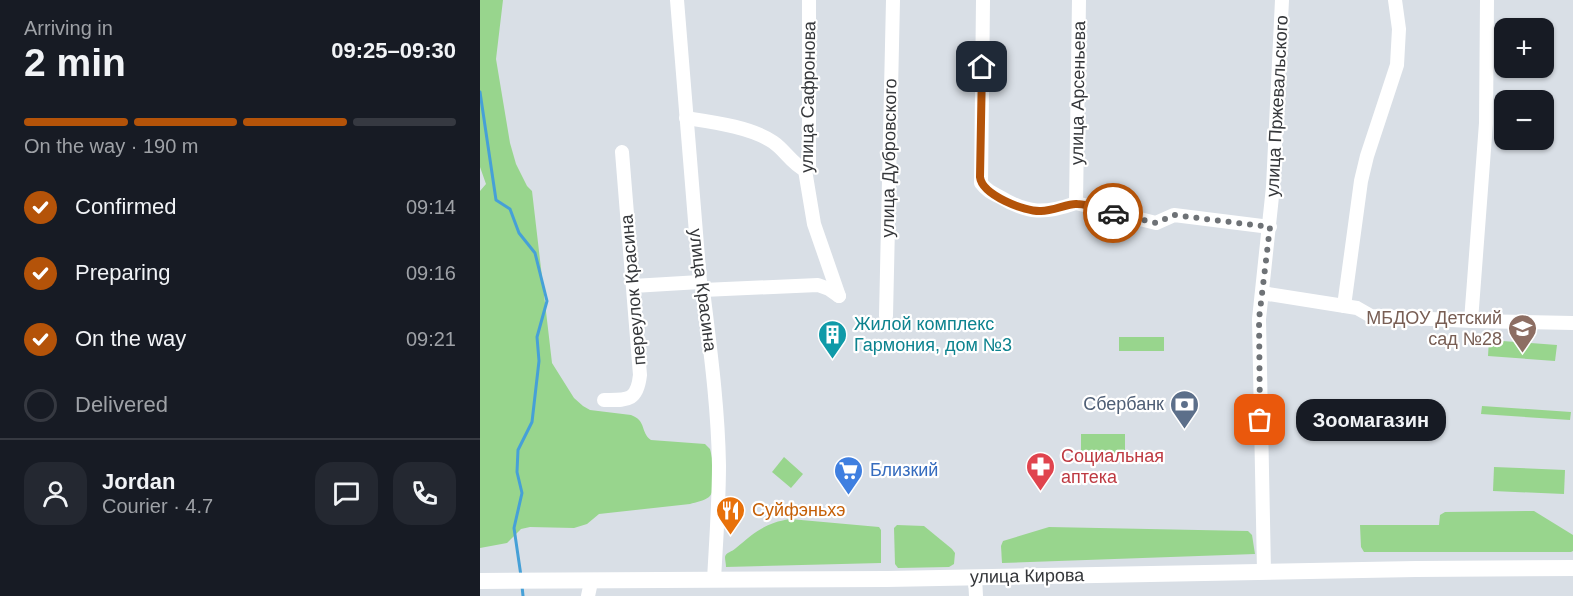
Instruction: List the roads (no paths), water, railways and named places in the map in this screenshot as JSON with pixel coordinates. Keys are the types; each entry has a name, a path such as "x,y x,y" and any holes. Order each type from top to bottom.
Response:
{"main road":[{"name":"улица Кирова","path":"480,581 540,582 589,589 714,580 1573,568"}],"street":[{"name":"улица Красина","path":"677,0 701,286 713,371 719,464 714,580"},
{"name":"улица Сафронова","path":"701,286 818,285 839,296 814,224 805,170 809,167 809,0"},
{"name":"улица Дубровского","path":"886,316 893,0"},
{"path":"983,0 981,183 990,192 1028,210 1050,211 1076,203 1156,223 1174,215 1270,227"},
{"name":"улица Арсеньева","path":"1076,203 1079,0"},
{"name":"улица Пржевальского","path":"1264,571 1258,348 1270,227 1282,0"},
{"path":"1344,306 1361,181 1397,64 1399,29 1395,0"},
{"path":"1471,321 1486,123 1487,0"},
{"path":"686,118 717,123 764,137 776,143 792,163 805,170"},
{"name":"переулок Красина","path":"604,400 627,400 635,395 639,387 640,375 622,152"},
{"path":"633,286 701,286"},
{"path":"1262,293 1357,308 1371,315 1471,321 1573,323"},
{"path":"975,577 976,596"}],"waterway":[{"path":"480,92 496,200 510,209 519,233 535,253 547,301 537,337 539,361 532,422 518,450 517,472 522,493 514,528 521,576"},
{"path":"522,586 523,596"}],"place":[{"name":"МБДОУ Детский сад №28","path":"1523,354"},
{"name":"Жилой комплекс Гармония, дом №3","path":"833,360"},
{"name":"Зоомагазин","path":"1260,420"},
{"name":"Сбербанк","path":"1185,430"},
{"name":"Социальная аптека","path":"1040,492"},
{"name":"Близкий","path":"849,496"},
{"name":"Суйфэньхэ","path":"731,536"}]}
